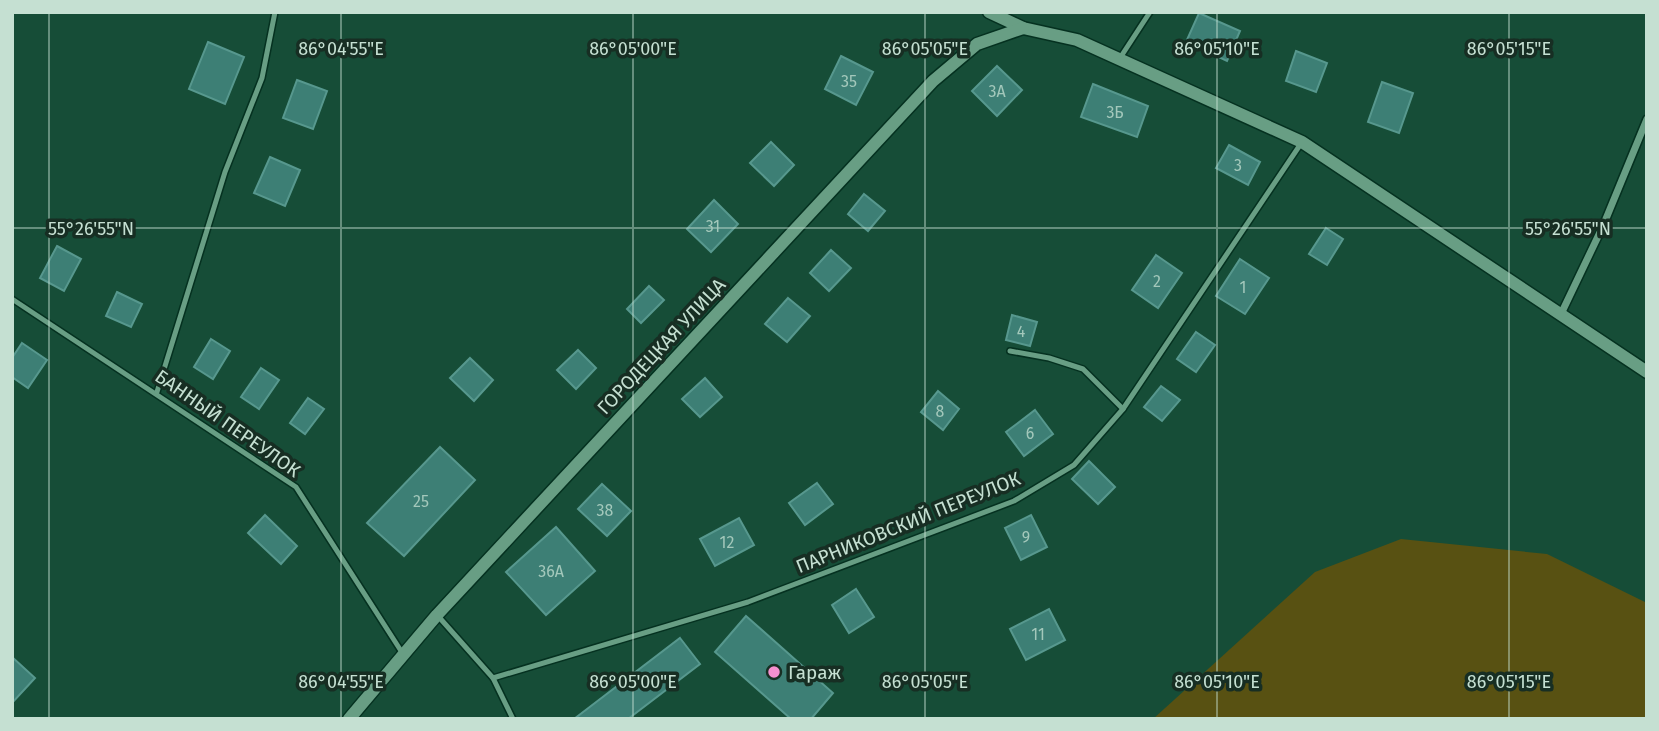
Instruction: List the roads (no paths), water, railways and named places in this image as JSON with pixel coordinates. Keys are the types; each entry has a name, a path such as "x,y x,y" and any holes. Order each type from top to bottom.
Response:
{"street":[{"path":"989,12 1023,28 1077,40 1302,142 1647,372"},
{"name":"ГОРОДЕЦКАЯ УЛИЦА","path":"349,719 437,615 933,81 977,44 1023,28"},
{"path":"1561,314 1603,226 1647,119"}],"lane":[{"path":"157,392 225,172 262,78 275,12"},
{"path":"1120,58 1150,12"},
{"name":"ПАРНИКОВСКИЙ ПЕРЕУЛОК","path":"493,678 748,602 1014,501 1074,465 1123,409 1302,142"},
{"name":"БАННЫЙ ПЕРЕУЛОК","path":"12,299 157,392 296,487 403,654"},
{"path":"1010,351 1049,358 1083,369 1123,409"},
{"path":"437,615 493,678 513,719"}],"place":[{"name":"Гараж","path":"774,672"}]}
